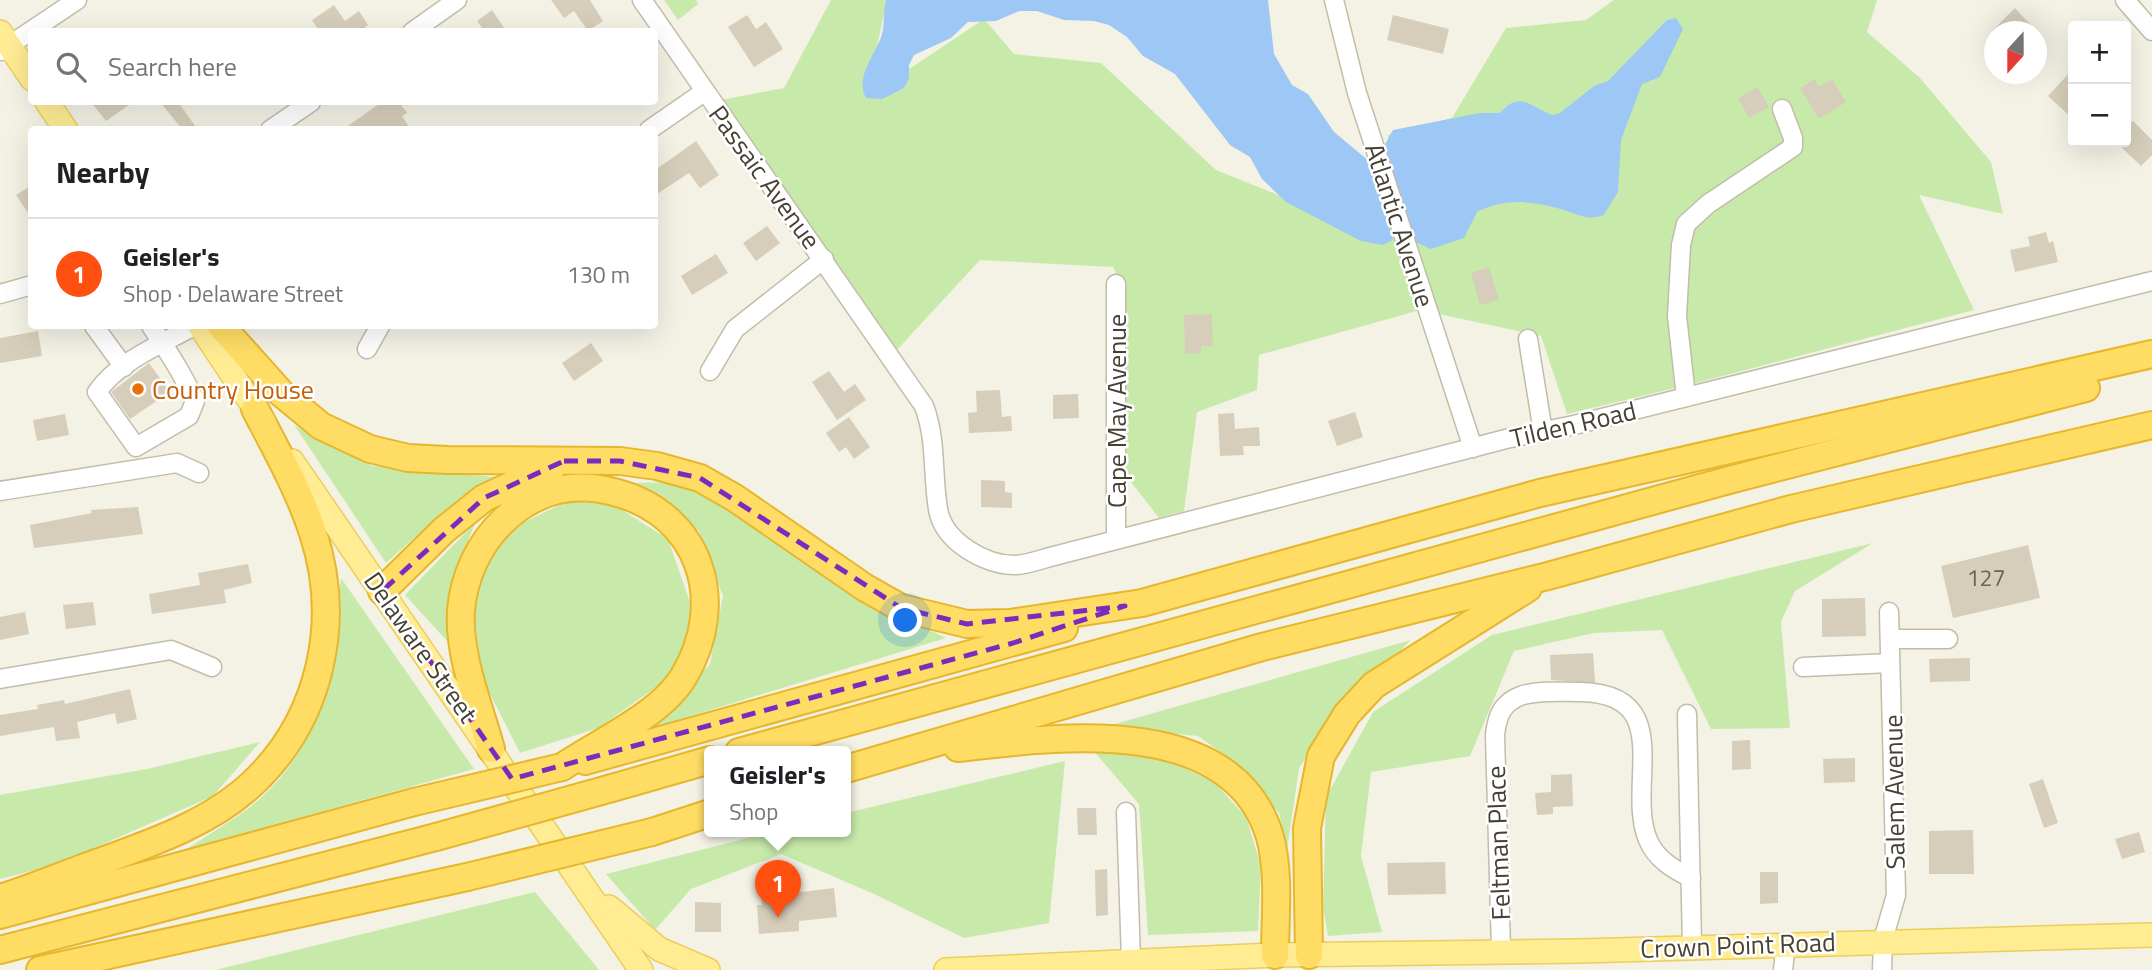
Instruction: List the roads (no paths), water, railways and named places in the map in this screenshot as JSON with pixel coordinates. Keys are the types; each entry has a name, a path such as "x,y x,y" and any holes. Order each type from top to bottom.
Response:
{"highway":[{"path":"224,329 291,402 321,426 370,449 408,458 447,460 620,461 657,466 700,478 735,498 864,587 901,608 931,618 967,624 1010,622 1125,606"},
{"path":"0,915 414,803 562,767 1025,640 1125,606 1541,493 2152,354"},
{"path":"761,746 1729,480 2152,370"},
{"path":"0,898 128,852 199,821 253,784 281,753 317,684 327,624 323,577 314,534 294,484 255,409"},
{"path":"851,767 1262,647 1548,576 1791,509 2152,425"},
{"path":"382,591 444,530 484,498 564,461"},
{"path":"491,749 463,646 461,609 472,562 490,533 516,509 534,497 575,486 596,487 637,498 672,520 695,556 705,597 702,638 683,678 656,709 562,767"},
{"path":"1309,955 1307,828 1321,756 1348,714 1374,685 1548,576"},
{"path":"887,756 1016,742 1091,738 1149,743 1187,752 1215,766 1238,784 1257,808 1270,837 1275,866 1275,955"},
{"path":"0,950 436,837 704,762"},
{"path":"40,970 467,877 652,832 704,815"}],"main road":[{"path":"3,43 28,74"},
{"path":"49,105 63,126"},
{"name":"Delaware Street","path":"199,329 641,970"},
{"path":"586,887 659,949 708,970"},
{"name":"Crown Point Road","path":"946,970 1275,955 1580,951 1692,945 2152,935"}],"street":[{"path":"28,28 76,0"},
{"path":"417,28 457,0"},
{"name":"Passaic Avenue","path":"642,0 924,406 932,426 938,509 944,528 967,548 994,561"},
{"name":"Atlantic Avenue","path":"1334,0 1357,93 1473,448"},
{"path":"2125,0 2152,31"},
{"path":"3,43 28,28"},
{"path":"655,126 704,92"},
{"path":"276,126 307,105"},
{"path":"1686,397 1677,316 1681,245 1686,224 1708,204 1793,147 1793,138 1782,109"},
{"path":"710,371 735,329 824,259"},
{"name":"Tilden Road","path":"994,561 1017,565 1473,448 2152,281"},
{"name":"Cape May Avenue","path":"1116,284 1116,538"},
{"path":"0,294 28,286"},
{"path":"96,329 124,367"},
{"path":"152,329 163,344 195,401 189,416 136,447 97,392 107,378 163,344 191,329"},
{"path":"367,349 378,329"},
{"path":"1528,339 1543,432"},
{"path":"0,491 177,463 199,473"},
{"name":"Salem Avenue","path":"1882,970 1883,940 1896,895 1889,612"},
{"path":"1890,639 1948,639"},
{"path":"0,679 171,650 212,667"},
{"path":"1803,667 1890,663"},
{"name":"Feltman Place","path":"1501,950 1495,735 1502,707 1515,698 1532,692 1594,692 1611,696 1628,705 1644,746 1644,821 1648,839 1659,857 1690,878"},
{"path":"1687,715 1692,945"},
{"path":"1126,812 1131,960"},
{"path":"1783,970 1786,943"}],"water":[{"path":"886,0 1268,0 1274,54 1292,85 1308,94 1334,132 1369,161 1393,240 1382,245 1361,241 1286,202 1262,179 1250,157 1230,145 1175,74 1143,56 1127,37 1109,25 1094,21 1064,20 1037,11 1019,11 996,21 968,22 951,38 914,55 909,65 909,79 904,88 882,99 866,98 863,90 864,74 882,34"},
{"path":"1676,18 1683,29 1660,77 1642,84 1621,140 1618,192 1604,215 1586,217 1536,203 1506,203 1477,212 1464,238 1431,249 1413,241 1383,148 1393,130 1480,113 1500,113 1507,106 1520,101 1553,115 1560,113 1594,86 1608,81 1667,20"}],"place":[{"name":"Country House","path":"138,389"},
{"name":"Geisler's","path":"778,918"}]}
